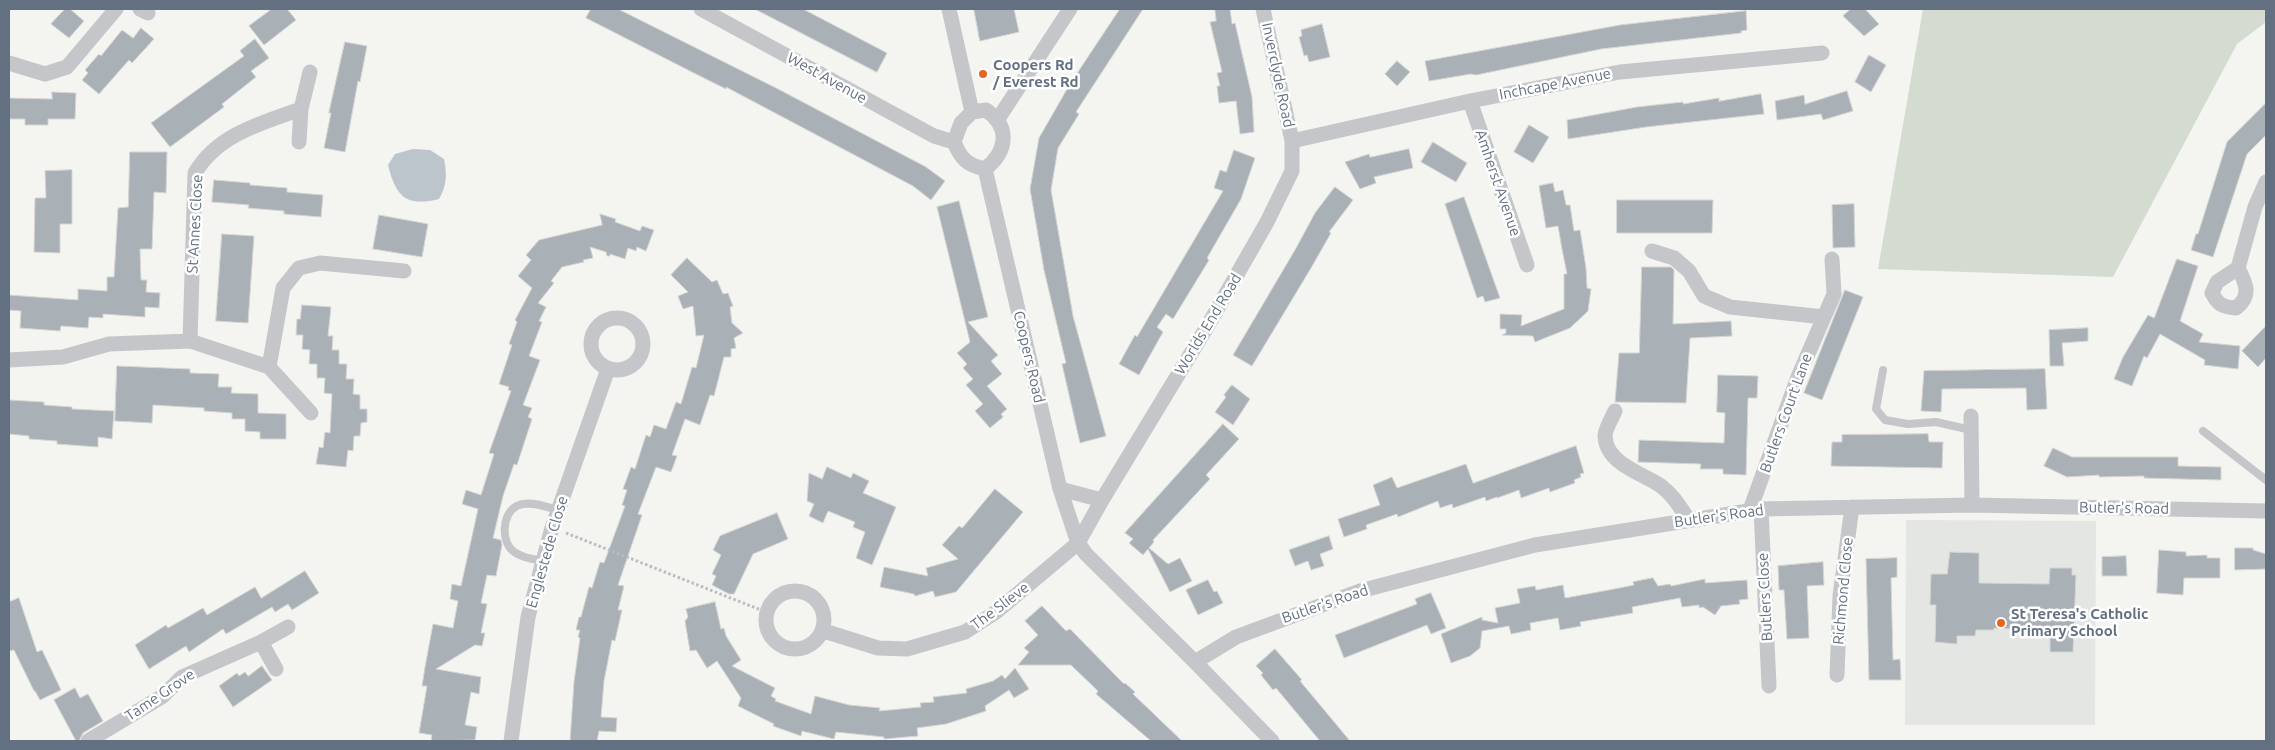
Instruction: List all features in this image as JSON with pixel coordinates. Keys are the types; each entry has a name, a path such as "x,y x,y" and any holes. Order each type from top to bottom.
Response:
{"street":[{"path":"9,63 45,74 67,67 116,9"},
{"name":"West Avenue","path":"701,9 934,136 954,142"},
{"path":"948,9 972,112"},
{"path":"998,119 1070,9"},
{"name":"Inverclyde Road","path":"1264,9 1292,141"},
{"name":"Inchcape Avenue","path":"1292,141 1470,100 1620,72 1822,53"},
{"path":"299,142 301,109 310,72"},
{"name":"Amherst Avenue","path":"1470,100 1527,265"},
{"name":"St Annes Close","path":"190,341 195,173 202,160 222,143 247,128 301,109"},
{"path":"986,110 998,119 1003,135 1002,148 994,162 984,169 970,166 960,156 954,142 961,122 972,112 986,110"},
{"name":"Worlds End Road","path":"1078,543 1207,327 1282,193 1292,171 1292,141"},
{"name":"Coopers Road","path":"984,169 1060,489 1078,543"},
{"path":"2238,268 2255,207 2266,182"},
{"path":"1652,252 1674,258 1689,271 1704,296 1730,307 1824,317"},
{"name":"Butlers Court Lane","path":"1756,510 1798,377 1834,294 1832,259"},
{"path":"269,367 283,288 299,268 320,263 404,271"},
{"path":"9,360 63,357 109,344 190,341 269,367 311,412"},
{"name":"Englestede Close","path":"511,741 528,617 552,528 608,370"},
{"path":"1615,411 1605,435 1608,449 1625,466 1662,487 1674,498 1688,519"},
{"path":"1971,423 1972,505"},
{"path":"1060,489 1102,500"},
{"name":"Butler's Road","path":"1195,662 1236,637 1360,591 1535,545 1688,519 1756,510 1972,505 2266,511"},
{"name":"Richmond Close","path":"1837,675 1840,596 1852,507"},
{"name":"Butlers Close","path":"1756,510 1769,686"},
{"path":"1078,543 1086,554 1272,741"},
{"name":"The Slieve","path":"824,631 878,648 907,649 965,632 996,612 1078,543"},
{"path":"799,590 814,597 823,611 824,631 819,637 803,648 788,649 776,642 767,630 766,612 771,602 784,592 799,590"},
{"name":"Tame Grove","path":"88,741 163,696 182,677 261,642 288,627"},
{"path":"261,642 276,669"}],"lane":[{"path":"1883,370 1876,409 1885,420 1908,424 1936,422 1971,423"},
{"path":"2203,430 2266,480"},
{"path":"543,561 521,555 510,548 504,532 506,521 510,512 517,506 524,504 558,510"}],"path":[{"path":"552,528 766,612"}],"shaded area":[{"path":"1923,9 2266,9 2266,22 2237,44 2113,277 1878,269"},
{"path":"413,149 430,150 444,159 446,179 439,199 418,202 410,200 399,192 395,185 388,165 395,154"},
{"name":"St Teresa's Catholic Primary School","path":"1906,520 2096,521 2095,725 1905,725"}],"building":[{"path":"65,9 70,9 84,21 69,38 51,24"},
{"path":"272,9 287,9 296,20 264,45 249,26"},
{"path":"591,9 618,9 778,89 926,167 945,181 931,200 913,186 726,87 726,89 586,18"},
{"path":"755,9 803,9 887,53 877,72"},
{"path":"974,9 1014,9 1019,32 980,41"},
{"path":"1120,9 1143,9 1076,112 1079,114 1058,148 1051,190 1073,316 1106,436 1080,443 1062,364 1066,363 1044,270 1030,189 1039,138 1070,84"},
{"path":"1215,9 1230,9 1232,24 1235,23 1252,97 1254,132 1240,134 1236,101 1219,103 1217,86 1220,86 1217,73 1222,72 1210,22 1216,21"},
{"path":"1851,9 1865,9 1879,24 1864,36 1843,16"},
{"path":"1746,11 1747,30 1741,31 1741,33 1601,49 1476,75 1471,74 1429,81 1425,61 1620,25"},
{"path":"1322,24 1330,57 1309,62 1307,55 1304,56 1299,37 1302,36 1301,30"},
{"path":"141,28 154,39 132,63 129,60 99,94 82,80 88,73 85,70 99,54 101,56 122,30 133,38"},
{"path":"255,39 269,58 251,71 256,77 222,104 224,107 170,147 151,123 244,56 240,51"},
{"path":"345,42 367,46 360,82 358,81 345,152 324,148 331,113 329,113"},
{"path":"1869,55 1886,65 1871,92 1855,82"},
{"path":"1397,61 1410,72 1397,86 1385,74"},
{"path":"1847,91 1853,111 1823,120 1821,114 1777,120 1775,101 1804,95 1805,104"},
{"path":"52,92 76,93 75,119 48,119 48,125 25,125 25,119 9,119 9,98 52,99"},
{"path":"1761,94 1764,114 1646,127 1568,139 1567,120 1637,107 1683,102 1683,104 1719,98 1719,101"},
{"path":"2266,103 2266,135 2247,154 2213,257 2191,250 2196,234 2198,234 2227,142"},
{"path":"1529,125 1549,137 1533,163 1514,152"},
{"path":"1433,142 1467,163 1456,182 1421,162"},
{"path":"1409,149 1413,168 1374,177 1376,183 1360,189 1345,162 1369,154 1370,157"},
{"path":"1234,150 1255,158 1241,199 1207,258 1209,260 1173,319 1166,314 1157,327 1163,332 1139,375 1119,364 1135,335 1137,337 1223,191 1214,188 1220,170 1226,172"},
{"path":"130,152 167,152 166,193 154,192 152,249 140,249 141,280 147,280 146,292 160,293 159,308 145,307 145,317 103,314 103,318 89,317 88,328 61,326 60,331 20,328 21,311 9,310 9,295 78,300 78,289 107,291 107,277 114,277 118,208 128,207"},
{"path":"72,170 72,224 60,224 60,253 34,252 35,198 46,198 45,171"},
{"path":"214,180 287,188 287,192 323,195 321,217 284,214 284,211 248,208 249,205 212,202"},
{"path":"1553,183 1555,192 1563,190 1566,205 1570,205 1574,231 1580,230 1587,288 1591,289 1588,311 1570,328 1535,342 1533,336 1502,335 1506,333 1506,329 1500,329 1500,314 1522,315 1521,326 1564,309 1564,274 1567,274 1558,226 1546,228 1539,186"},
{"path":"1335,187 1353,200 1329,232 1331,233 1311,268 1252,366 1233,355 1315,213"},
{"path":"1464,197 1500,298 1485,302 1483,296 1477,298 1445,204"},
{"path":"1617,200 1713,200 1712,233 1617,233"},
{"path":"959,201 988,317 968,322 998,355 991,361 1002,374 987,386 1007,409 1001,414 1003,417 990,428 975,411 983,404 966,385 973,379 963,368 967,364 957,353 970,342 937,207"},
{"path":"1854,204 1855,247 1833,248 1832,205"},
{"path":"600,214 616,219 615,222 640,231 642,226 654,230 646,251 637,247 636,251 628,248 625,259 610,254 610,256 607,256 606,252 590,247 593,258 562,267 551,281 554,283 538,303 546,307 539,321 542,322 529,356 540,360 523,405 532,408 528,417 532,419 517,465 514,464 503,496 493,538 501,540 502,545 496,576 487,575 481,603 487,604 481,633 485,633 482,646 475,645 436,669 481,677 479,694 471,692 465,725 477,727 475,740 431,741 432,735 419,733 427,686 422,686 433,624 453,628 458,601 450,599 452,584 461,586 478,509 462,504 466,490 481,495 494,454 489,453 511,391 508,390 509,387 499,384 512,345 509,344 517,322 515,320 532,288 518,276 531,260 526,255 539,240 602,225"},
{"path":"379,215 428,224 422,257 373,249"},
{"path":"222,234 254,236 248,323 216,321"},
{"path":"687,258 712,282 717,280 723,294 728,293 733,306 730,307 732,323 743,333 734,338 736,348 731,349 731,357 724,357 714,396 710,395 700,425 685,419 672,455 677,456 671,472 656,467 638,514 642,515 618,585 624,586 618,610 622,610 615,641 612,640 604,681 601,717 617,718 616,732 599,731 597,741 570,741 574,682 580,638 578,637 580,630 576,630 579,617 581,617 589,587 592,588 600,562 604,563 625,506 622,505 627,490 623,489 631,467 635,469 646,435 650,437 654,425 666,429 676,402 681,404 692,367 696,368 704,335 696,336 693,306 683,309 678,296 688,292 671,275"},
{"path":"2177,259 2198,266 2180,321 2203,334 2199,342 2240,346 2238,369 2204,365 2205,360 2160,334 2147,358 2144,356 2132,386 2114,379 2123,357 2148,315 2154,318"},
{"path":"1642,267 1671,267 1674,270 1673,324 1731,321 1732,336 1690,338 1686,403 1615,402 1619,353 1639,353"},
{"path":"1845,290 1863,297 1822,400 1804,393"},
{"path":"302,305 331,307 328,336 333,336 332,350 339,350 339,364 347,364 346,379 354,379 353,394 360,395 360,409 367,409 367,422 361,423 360,436 354,436 353,451 348,450 346,467 316,464 319,447 323,448 325,432 330,433 332,394 324,393 325,378 317,378 317,364 309,364 310,350 302,349 303,335 296,335 297,319 300,319"},
{"path":"2266,326 2266,358 2258,367 2242,351"},
{"path":"2088,328 2088,341 2062,343 2064,366 2050,366 2049,330"},
{"path":"117,366 190,369 190,373 219,374 218,387 232,387 231,393 258,394 258,413 286,414 286,439 260,439 260,432 245,431 245,419 232,419 232,413 204,411 204,408 153,405 152,423 115,421"},
{"path":"2045,369 2047,409 2027,410 2026,388 1942,389 1941,412 1921,411 1924,371"},
{"path":"1718,375 1758,376 1757,398 1748,398 1746,475 1723,474 1723,469 1700,469 1701,464 1638,462 1639,440 1724,443 1725,413 1717,412"},
{"path":"1232,385 1250,399 1233,425 1215,412"},
{"path":"9,400 44,402 44,405 72,407 72,409 114,411 112,439 98,437 98,447 57,444 57,441 29,439 29,436 9,434"},
{"path":"1223,424 1239,439 1206,475 1210,479 1153,540 1154,542 1149,548 1168,564 1180,558 1192,581 1170,592 1148,549 1143,555 1129,543 1133,539 1125,533"},
{"path":"1928,434 1929,442 1943,442 1942,468 1831,466 1832,442 1842,442 1842,435"},
{"path":"1576,446 1584,473 1580,474 1581,477 1574,480 1575,483 1550,492 1549,488 1521,498 1519,490 1486,501 1485,497 1453,508 1452,504 1440,508 1438,501 1398,517 1397,514 1366,525 1367,529 1344,537 1338,519 1380,505 1373,485 1392,477 1397,488 1466,464 1473,483"},
{"path":"2053,448 2072,457 2178,457 2178,466 2221,467 2221,480 2144,478 2144,476 2099,477 2099,475 2067,477 2044,466"},
{"path":"827,467 851,478 853,473 869,481 863,493 896,507 872,565 856,558 865,532 853,527 855,522 828,511 823,523 809,516 814,504 807,501 809,473 822,479"},
{"path":"995,489 1023,512 956,592 935,597 933,591 915,596 914,594 880,587 884,567 928,576 926,568 958,559 942,545 959,526 962,528"},
{"path":"777,513 788,539 753,554 734,594 729,594 712,585 716,576 712,574 721,555 713,550 720,536"},
{"path":"1329,536 1333,549 1320,554 1324,566 1311,570 1308,561 1295,566 1289,550"},
{"path":"2235,548 2253,548 2253,550 2266,554 2266,569 2235,570"},
{"path":"2159,550 2186,552 2186,556 2207,555 2207,558 2220,558 2220,578 2184,578 2183,595 2157,593"},
{"path":"1950,552 1979,553 1979,583 2049,584 2050,568 2072,568 2072,575 2076,575 2073,652 2050,652 2050,635 2030,635 2030,630 1994,628 1994,630 1976,630 1975,636 1957,636 1957,644 1935,642 1936,605 1930,605 1931,574 1947,574"},
{"path":"2126,556 2127,576 2102,576 2102,557"},
{"path":"1897,558 1897,577 1891,578 1893,660 1900,659 1901,680 1869,680 1866,559"},
{"path":"1823,562 1824,585 1807,586 1809,638 1787,639 1784,590 1779,590 1778,566"},
{"path":"305,571 319,593 292,610 288,604 275,612 272,607 226,634 223,629 189,652 186,646 149,669 135,645 166,625 168,628 203,608 207,615 255,587 261,598"},
{"path":"1653,578 1658,586 1670,584 1671,586 1705,579 1705,583 1747,580 1748,599 1739,600 1740,604 1721,606 1715,615 1703,607 1699,608 1699,605 1682,607 1680,598 1632,607 1633,613 1580,622 1581,626 1560,630 1558,618 1530,623 1531,630 1511,634 1509,626 1482,631 1480,648 1470,656 1451,663 1441,634 1482,617 1482,620 1498,623 1495,608 1520,603 1517,589 1535,586 1536,590 1563,585 1565,598 1634,585 1633,582"},
{"path":"1208,580 1214,592 1217,591 1223,603 1198,615 1186,590"},
{"path":"1431,593 1446,628 1431,634 1427,625 1344,658 1335,635 1417,604 1415,599"},
{"path":"19,598 37,652 42,650 61,690 40,700 14,650 9,651 9,602"},
{"path":"715,602 721,629 724,628 726,636 741,660 732,666 775,688 771,696 776,699 775,701 811,714 815,696 849,705 880,708 879,711 921,707 920,703 934,702 933,697 967,693 966,689 993,681 1002,675 1005,679 1015,668 1029,689 1014,698 1009,690 985,706 986,711 946,724 917,728 918,736 884,739 884,737 836,732 834,739 802,731 801,736 773,726 774,724 738,706 741,698 717,661 707,668 696,650 690,651 685,621 688,617 686,609"},
{"path":"1042,606 1066,631 1070,629 1182,741 1151,741 1096,694 1098,691 1071,665 1018,665 1029,652 1024,648 1038,635 1025,621"},
{"path":"1275,649 1350,741 1320,741 1276,688 1273,690 1261,675 1263,673 1256,666"},
{"path":"262,666 272,680 233,707 219,686 237,673 239,676 245,672 248,676"},
{"path":"75,688 80,698 88,694 103,721 83,733 79,741 76,741 54,700"}],"place":[{"name":"Coopers Rd / Everest Rd","path":"983,74"},
{"name":"St Teresa's Catholic Primary School","path":"2001,623"}]}
